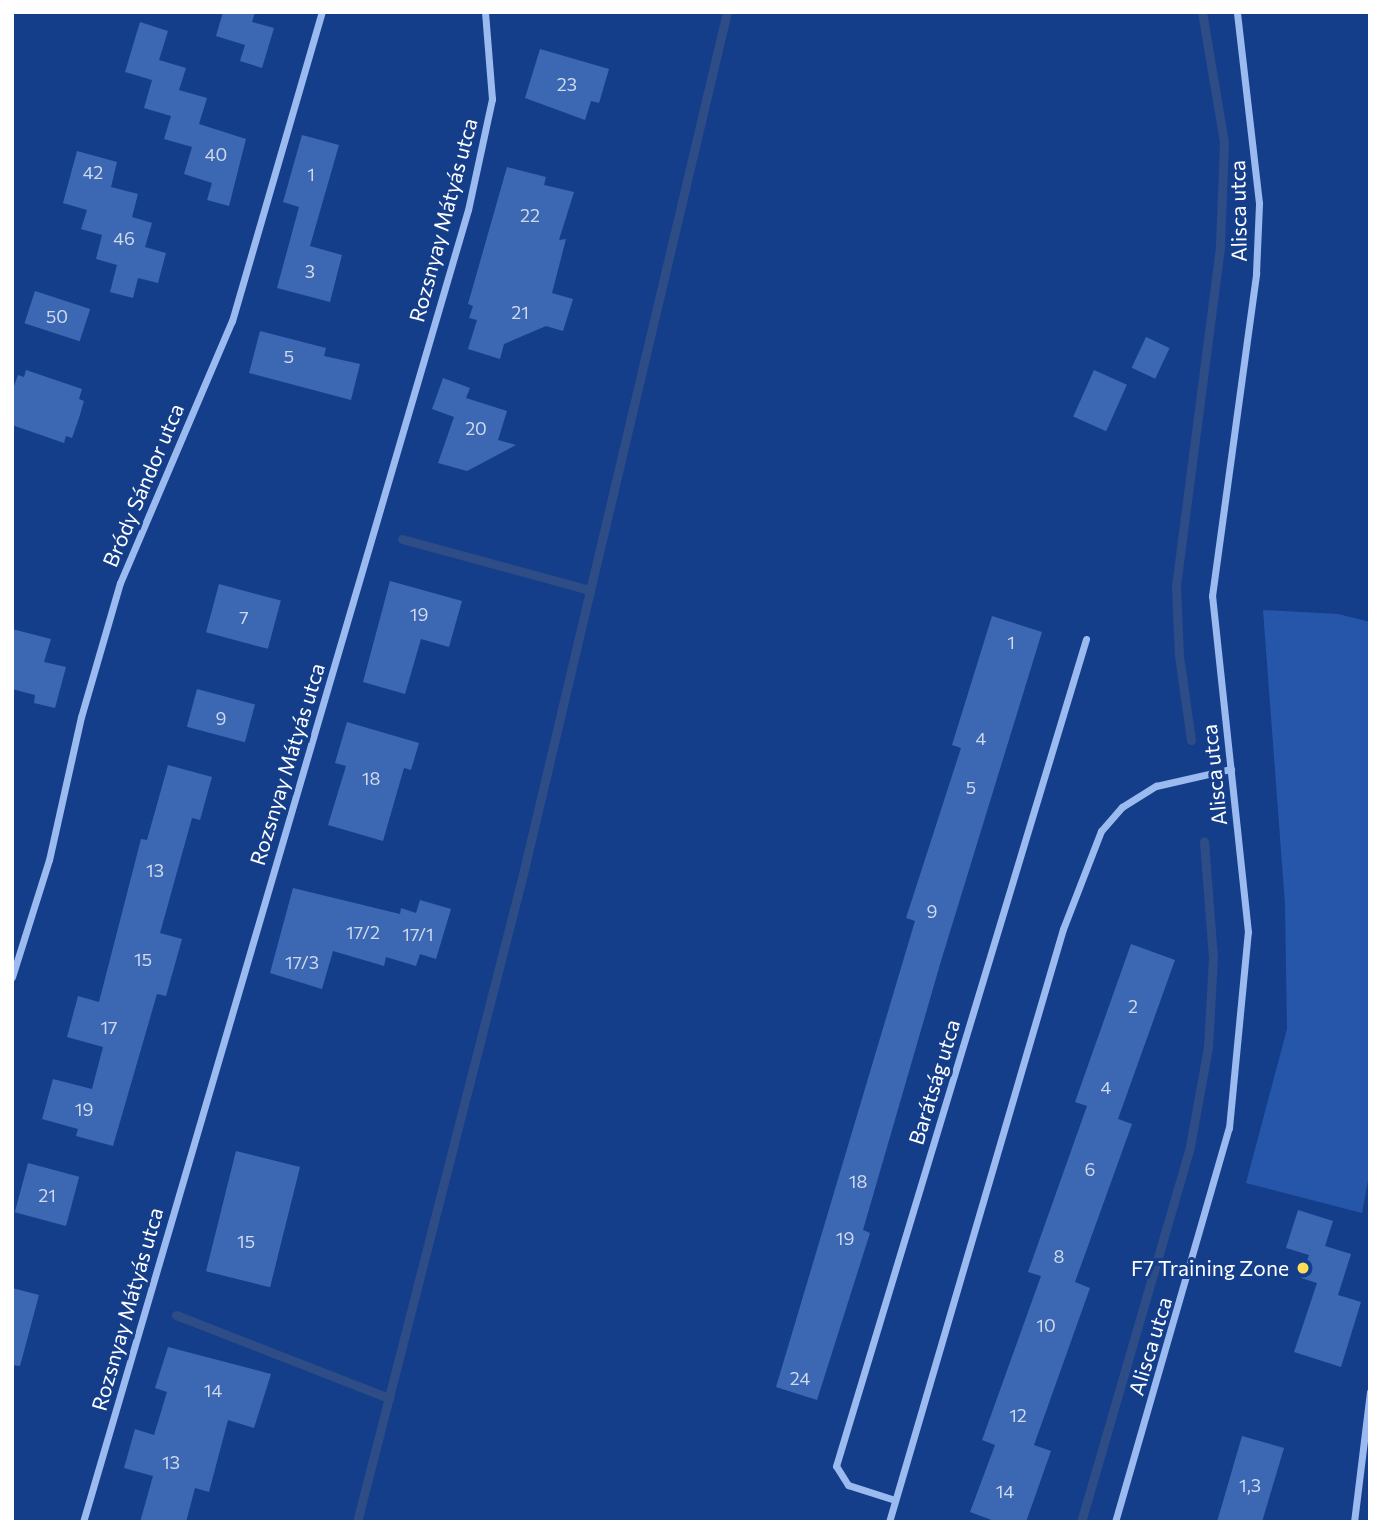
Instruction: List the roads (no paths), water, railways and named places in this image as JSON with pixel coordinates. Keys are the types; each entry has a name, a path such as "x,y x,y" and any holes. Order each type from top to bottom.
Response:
{"street":[{"name":"Bródy Sándor utca","path":"12,977 49,860 81,717 120,583 232,321 323,12"},
{"name":"Rozsnyay Mátyás utca","path":"83,1522 468,210 492,99 485,12"},
{"name":"Alisca utca","path":"1115,1522 1230,1128 1248,932 1212,596 1256,273 1259,203 1237,12"},
{"name":"Barátság utca","path":"895,1500 848,1485 836,1466 1086,639"},
{"path":"888,1522 1063,929 1101,831 1122,807 1156,786 1231,769"},
{"path":"1354,1522 1370,1392"}],"waterway":[{"path":"357,1522 523,874 727,12"},
{"path":"1191,740 1179,656 1176,586 1220,245 1224,142 1202,12"},
{"path":"402,539 590,590"},
{"path":"1081,1522 1190,1146 1208,1047 1213,958 1204,841"},
{"path":"176,1315 389,1398"}],"place":[{"name":"F7 Training Zone","path":"1303,1268"}]}
